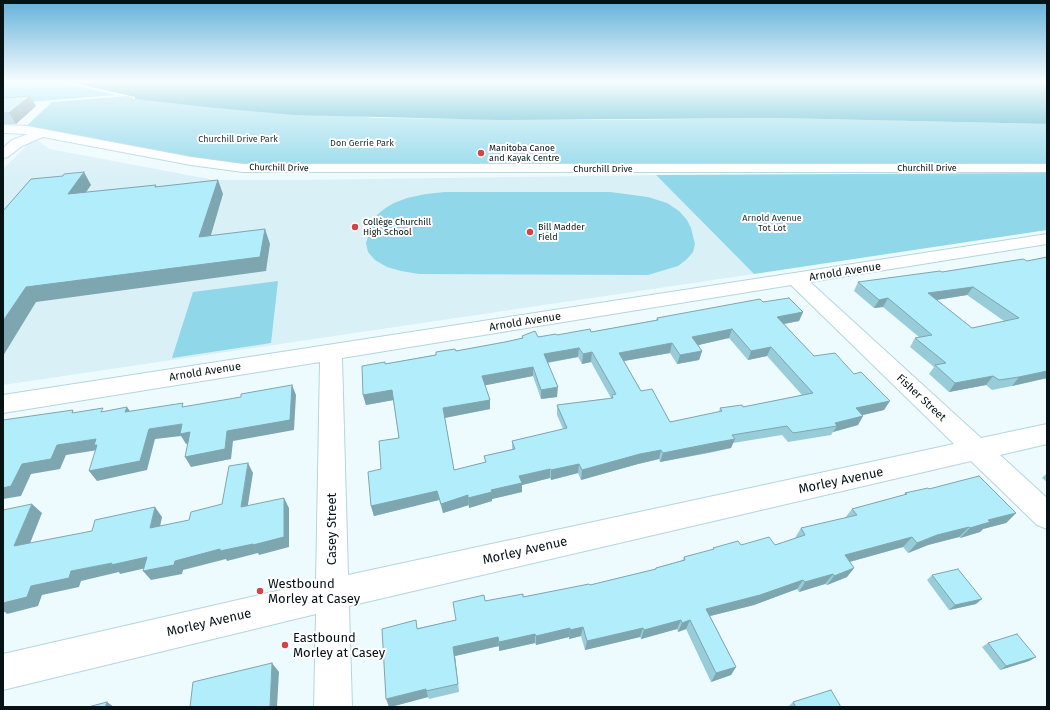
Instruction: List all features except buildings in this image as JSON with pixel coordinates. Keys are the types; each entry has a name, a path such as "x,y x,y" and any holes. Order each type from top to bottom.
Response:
{"street":[{"name":"Churchill Drive","path":"3,129 17,129 43,133 191,161 243,168 1047,168"},
{"path":"3,154 17,143 43,133"},
{"name":"Arnold Avenue","path":"3,404 796,280 1047,239"},
{"name":"Fisher Street","path":"796,280 1047,516"},
{"name":"Casey Street","path":"331,352 333,707"},
{"name":"Morley Avenue","path":"3,672 332,594 667,518 978,451 1047,434"}],"shaded area":[{"path":"300,115 1047,115 1047,124 778,118 501,120"},
{"name":"Collège Churchill High School","path":"34,138 50,149 214,180 656,175 754,274 3,385 3,169"}],"green space":[{"name":"Churchill Drive Park","path":"38,115 341,115 378,118 603,120 778,118 1047,124 1047,168 243,168 22,130"},
{"name":"Arnold Avenue Tot Lot","path":"1047,173 1047,230 754,274 656,175"},
{"name":"Bill Madder Field","path":"445,192 610,192 648,197 667,203 679,211 687,220 691,228 695,244 693,252 678,266 648,275 419,274 387,267 375,260 368,252 366,243 372,224 377,215 384,209 407,198"},
{"path":"278,281 271,343 172,358 193,292"}],"place":[{"name":"Manitoba Canoe and Kayak Centre","path":"481,153"},
{"name":"Collège Churchill High School","path":"355,227"},
{"name":"Bill Madder Field","path":"530,232"},
{"name":"Westbound Morley at Casey","path":"260,591"},
{"name":"Eastbound Morley at Casey","path":"285,645"}],"park label":[{"name":"Don Gerrie Park","path":"362,143"}]}
